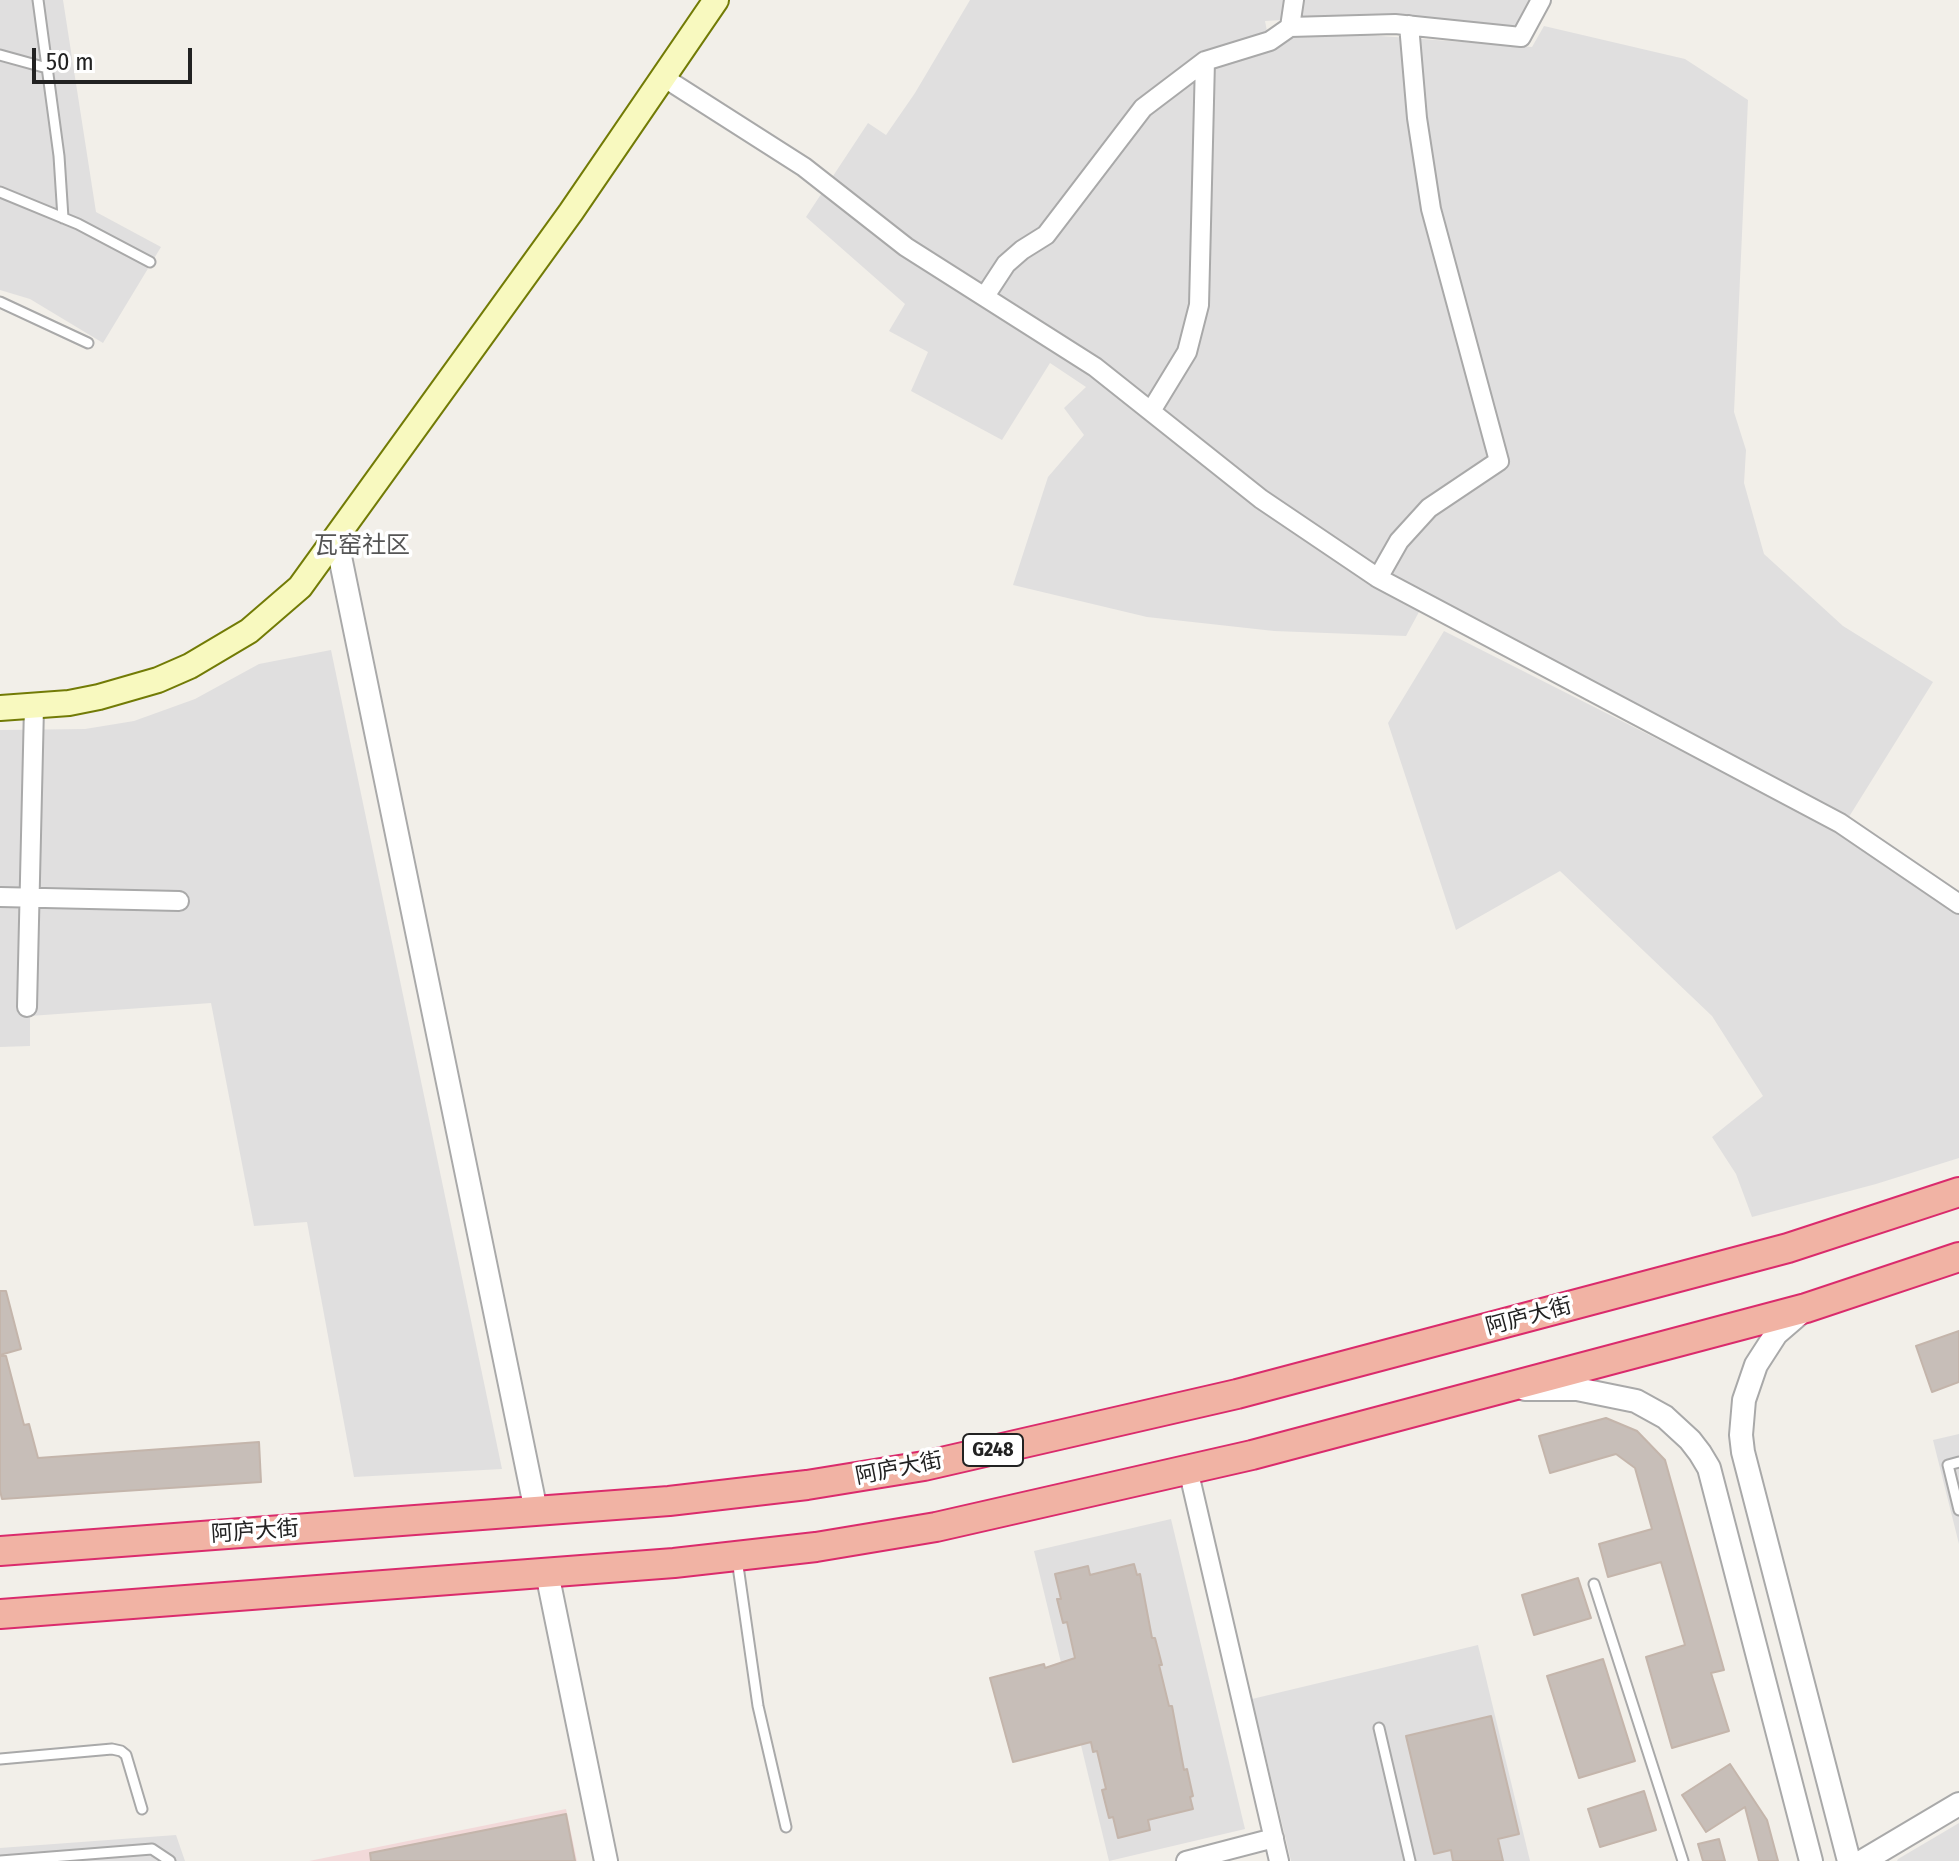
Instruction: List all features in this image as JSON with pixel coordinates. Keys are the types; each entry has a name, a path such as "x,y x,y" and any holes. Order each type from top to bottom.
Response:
{"highway":[{"name":"阿庐大街","path":"0,1551 738,1494 924,1466 1283,1382 1788,1248 1959,1192"},
{"path":"0,1614 736,1557 936,1527 1188,1469 1806,1308 1959,1257"}],"main road":[{"path":"0,694 67,689 125,676 153,666 213,637 279,588 299,565 550,216 699,0"},
{"path":"0,708 69,703 129,690 180,671 220,650 277,610 300,587 571,212 716,0"}],"street":[{"path":"1290,27 1294,0"},
{"path":"985,296 1006,264 1046,235 1143,108 1205,61 1270,41 1290,27 1409,25 1521,37 1541,0"},
{"path":"1378,578 1399,541 1429,508 1499,461 1431,209 1417,118 1409,25"},
{"path":"1151,411 1187,352 1199,305 1205,61"},
{"path":"663,77 804,167 871,222 1095,367 1261,499 1378,578 1840,823 1959,904"},
{"path":"336,537 536,1511"},
{"path":"27,1007 34,707"},
{"path":"0,897 179,901"},
{"path":"1806,1308 1776,1334 1756,1365 1744,1400 1741,1435 1746,1467 1849,1861"},
{"path":"1499,1389 1577,1389 1636,1401 1665,1417 1700,1453 1709,1468 1811,1861"},
{"path":"1188,1469 1279,1861"},
{"path":"547,1573 606,1861"},
{"path":"1863,1861 1959,1804"},
{"path":"1186,1861 1274,1838"}],"lane":[{"path":"38,0 59,156 63,218"},
{"path":"0,55 47,68"},
{"path":"0,192 63,218 150,262"},
{"path":"0,302 88,343"},
{"path":"1959,1462 1948,1465 1959,1510"},
{"path":"736,1557 758,1706 786,1827"},
{"path":"1594,1584 1683,1861"},
{"path":"1379,1728 1410,1861"},
{"path":"0,1759 112,1749 121,1751 126,1755 142,1809"},
{"path":"0,1861 152,1849 170,1861"}],"shaded area":[{"path":"0,0 63,0 96,212 161,247 103,343 30,299 0,290"},
{"path":"970,0 1532,0 1516,31 1370,15 1265,21 1267,31 1284,36 1367,35 1532,47 1544,26 1685,59 1748,100 1734,412 1746,450 1744,483 1764,554 1843,626 1933,682 1847,820 1426,599 1406,636 1274,631 1147,617 1013,585 1048,477 1084,435 1064,408 1086,387 1050,363 1002,440 911,391 928,352 889,331 905,304 806,217 868,123 886,135 915,93"},
{"path":"1444,631 1835,829 1921,882 1959,915 1959,1158 1752,1217 1736,1174 1712,1137 1763,1096 1712,1016 1560,871 1456,930 1388,723"},
{"path":"331,650 502,1469 354,1477 307,1222 254,1226 211,1003 30,1016 30,1046 0,1047 0,730 85,729 134,721 195,699 259,664"},
{"path":"1959,1434 1959,1544 1933,1440"},
{"path":"1171,1519 1245,1829 1109,1861 1034,1551"},
{"path":"1478,1645 1530,1861 1291,1861 1252,1699"},
{"path":"566,1809 577,1861 309,1861"},
{"path":"1959,1823 1959,1861 1897,1861 1898,1859"},
{"path":"176,1835 185,1861 0,1861 0,1848"}],"building":[{"path":"0,1291 6,1291 21,1349 0,1355"},
{"path":"1959,1331 1959,1382 1932,1392 1916,1346"},
{"path":"0,1356 6,1356 24,1425 29,1424 38,1458 259,1442 261,1482 2,1499"},
{"path":"1606,1418 1637,1431 1665,1460 1724,1670 1711,1673 1729,1731 1672,1748 1646,1657 1685,1645 1661,1562 1608,1577 1599,1544 1652,1529 1635,1468 1616,1454 1550,1473 1539,1436"},
{"path":"1134,1564 1137,1575 1140,1574 1152,1638 1155,1638 1162,1665 1159,1665 1169,1706 1172,1706 1184,1770 1187,1769 1193,1796 1190,1797 1193,1809 1148,1820 1150,1830 1118,1838 1102,1790 1106,1789 1097,1751 1093,1752 1091,1742 1013,1762 990,1678 1044,1664 1045,1668 1075,1658 1067,1622 1063,1623 1057,1599 1061,1599 1055,1574 1088,1566 1090,1575"},
{"path":"1578,1578 1591,1618 1534,1635 1522,1595"},
{"path":"1603,1659 1635,1761 1579,1778 1547,1676"},
{"path":"1491,1716 1519,1834 1498,1839 1503,1861 1453,1861 1451,1850 1434,1854 1406,1736"},
{"path":"1730,1764 1767,1820 1778,1861 1759,1861 1745,1807 1706,1832 1682,1795"},
{"path":"1644,1791 1656,1830 1600,1847 1588,1809"},
{"path":"566,1814 575,1861 371,1861 370,1853"},
{"path":"1719,1839 1725,1861 1703,1861 1698,1844"}],"district":[{"name":"瓦窑社区","path":"362,546"}]}
